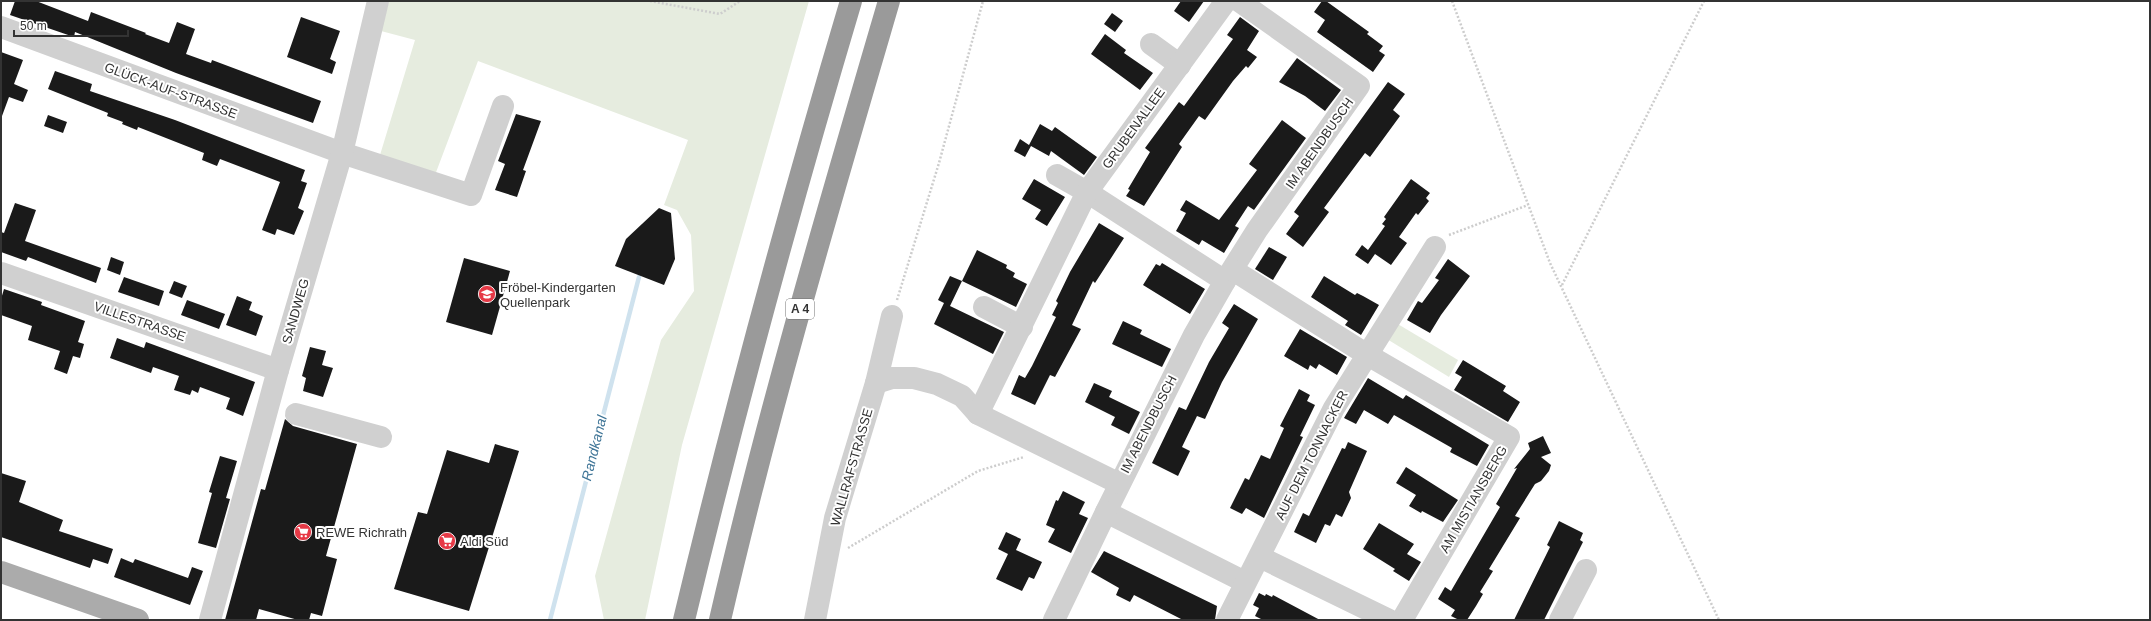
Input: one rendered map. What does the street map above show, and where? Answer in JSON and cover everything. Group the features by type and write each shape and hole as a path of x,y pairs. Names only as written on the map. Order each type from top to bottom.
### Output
{"highway":[{"path":"684,620 722,463 770,281 851,1"},
{"name":"A 4","path":"720,620 758,466 796,324 889,1"}],"main road":[{"path":"1,572 138,620"}],"street":[{"name":"SANDWEG","path":"210,620 278,370 342,153 378,1"},
{"name":"GRUBENALLEE","path":"978,414 1087,192 1226,1"},
{"name":"IM ABENDBUSCH","path":"1054,620 1106,512 1118,483 1194,335 1257,230 1359,86 1240,1"},
{"name":"GLÜCK-AUF-STRASSE","path":"1,26 342,153 471,195 502,106"},
{"path":"1151,44 1180,65"},
{"path":"1057,175 1366,354"},
{"name":"AUF DEM TONNACKER","path":"1227,620 1334,408 1366,354 1435,247"},
{"name":"VILLESTRASSE","path":"1,272 278,370"},
{"path":"984,307 1022,327"},
{"name":"WALLRAFSTRASSE","path":"815,620 835,518 876,383 892,316"},
{"name":"AM MISTIANSBERG","path":"1366,354 1509,437 1402,620"},
{"path":"876,383 892,378 914,378 937,384 962,396 978,414 1118,483"},
{"path":"296,414 381,437"},
{"path":"1106,512 1245,582"},
{"path":"1260,557 1389,620"},
{"path":"1560,620 1586,570"}],"path":[{"path":"650,1 720,14 740,1"},
{"path":"892,316 939,163 983,1"},
{"path":"1452,1 1550,263 1562,285 1719,620"},
{"path":"1562,285 1704,1"},
{"path":"1435,247 1443,238 1528,205"},
{"path":"844,552 865,537 978,471 1049,449"}],"shaded area":[{"path":"389,1 809,1 682,445 645,620 604,620 595,576 661,340 694,291 691,235 677,210 664,205 688,140 478,61 435,175 380,155 415,40 381,31"},
{"path":"1391,320 1458,360 1449,377 1382,336"}],"building":[{"path":"15,1 36,1 88,21 91,12 169,43 177,22 195,29 186,54 211,63 212,60 321,101 313,123 176,73 75,32 74,37 10,15"},
{"path":"1181,1 1204,1 1189,22 1174,11"},
{"path":"1322,1 1326,1 1369,32 1367,34 1383,46 1379,51 1385,55 1373,72 1317,32 1325,20 1314,12"},
{"path":"1112,13 1123,21 1115,32 1104,24"},
{"path":"301,17 340,31 330,59 336,62 332,74 287,57"},
{"path":"1240,17 1259,31 1247,50 1257,57 1248,68 1246,66 1233,81 1205,120 1199,116 1179,144 1182,147 1144,206 1126,196 1130,190 1128,189 1150,152 1145,148 1179,102 1184,106 1233,39 1227,35"},
{"path":"1105,34 1126,50 1124,53 1153,73 1140,90 1091,54"},
{"path":"1,52 23,60 14,84 28,90 23,102 9,97 2,116"},
{"path":"1297,58 1341,90 1325,111 1305,96 1279,82"},
{"path":"55,71 92,84 90,91 175,120 305,170 301,181 307,183 298,208 304,211 294,235 277,229 275,235 262,230 280,182 220,159 217,166 202,160 204,153 138,127 137,130 122,124 123,122 107,116 108,113 48,89"},
{"path":"1388,82 1405,94 1393,110 1400,116 1370,157 1365,153 1324,208 1329,212 1303,247 1286,234 1299,216 1294,212"},
{"path":"516,114 541,121 523,170 526,171 517,197 495,190 505,164 498,161"},
{"path":"48,115 67,122 63,133 44,126"},
{"path":"1282,120 1306,138 1254,210 1248,206 1235,226 1239,228 1224,253 1202,240 1199,245 1176,231 1186,213 1180,210 1186,200 1219,220 1257,170 1249,164"},
{"path":"1040,124 1052,131 1055,127 1097,157 1084,175 1051,151 1049,156 1031,146 1025,157 1014,151 1020,139 1029,145"},
{"path":"1034,179 1065,197 1047,226 1035,219 1041,210 1022,199"},
{"path":"1411,179 1430,193 1426,198 1429,201 1418,215 1416,213 1399,237 1407,243 1391,265 1375,254 1368,264 1355,255 1362,245 1368,250 1385,226 1382,224 1386,219 1384,217"},
{"path":"15,203 36,210 25,241 101,268 96,283 28,257 26,261 1,252 1,232 4,233"},
{"path":"659,208 671,213 675,259 664,285 615,266 626,239"},
{"path":"1099,223 1124,238 1095,283 1093,281 1072,325 1081,329 1055,377 1050,375 1035,405 1011,394 1019,375 1025,378 1032,366 1056,317 1052,315 1058,303 1056,301 1070,272"},
{"path":"1269,247 1287,257 1273,280 1255,269"},
{"path":"977,250 1007,265 1006,268 1015,273 1013,277 1027,284 1016,307 962,281"},
{"path":"111,257 124,262 120,275 107,270"},
{"path":"464,258 510,271 492,335 446,322"},
{"path":"1448,259 1470,276 1441,315 1430,333 1407,320 1418,301 1422,303 1439,280 1435,278"},
{"path":"1162,263 1205,289 1190,314 1143,285 1156,264 1160,266"},
{"path":"950,276 962,281 950,306 1004,332 993,354 934,324 944,303 938,300"},
{"path":"1324,276 1355,295 1357,293 1379,305 1361,335 1345,325 1348,321 1311,297"},
{"path":"124,277 164,291 159,306 118,292"},
{"path":"174,281 187,286 182,298 169,293"},
{"path":"4,289 42,302 41,305 85,321 78,342 84,344 80,358 73,356 67,374 54,369 60,351 28,340 32,326 1,315 1,299"},
{"path":"237,296 252,302 249,310 263,316 256,336 226,325"},
{"path":"187,300 225,314 219,329 181,315"},
{"path":"1234,304 1258,319 1222,382 1205,419 1197,416 1182,447 1190,451 1178,476 1152,463 1179,407 1186,410 1209,362 1229,328 1222,323"},
{"path":"1123,321 1142,330 1140,334 1171,349 1162,367 1112,344"},
{"path":"1300,329 1347,357 1337,375 1319,364 1316,369 1310,365 1308,370 1284,356"},
{"path":"117,338 144,348 146,342 255,382 243,416 226,409 230,398 200,387 198,393 192,390 190,395 174,390 179,376 153,367 151,373 110,358"},
{"path":"310,347 326,351 322,365 333,368 323,397 303,391 306,378 302,376"},
{"path":"1463,360 1506,386 1503,391 1520,402 1508,422 1454,390 1462,377 1455,373"},
{"path":"1368,378 1403,399 1406,395 1489,445 1477,466 1450,452 1452,448 1394,415 1388,424 1364,410 1356,424 1344,418"},
{"path":"1094,383 1112,391 1109,397 1140,412 1129,434 1111,425 1115,417 1085,402"},
{"path":"1299,389 1310,395 1307,401 1315,405 1300,436 1303,437 1264,518 1246,508 1242,514 1230,508 1245,478 1249,480 1261,455 1270,459 1284,428 1280,426"},
{"path":"285,419 293,426 357,444 326,556 337,559 322,616 311,613 309,620 298,620 259,609 256,620 225,620 261,489 265,490"},
{"path":"1543,436 1551,453 1541,457 1551,465 1549,471 1541,481 1535,484 1515,516 1520,518 1489,569 1493,571 1480,592 1483,594 1476,606 1467,620 1459,620 1451,616 1455,610 1438,599 1445,587 1451,591 1500,507 1496,504 1517,468 1514,469 1530,449 1528,443"},
{"path":"1348,442 1367,451 1349,492 1351,498 1342,517 1336,514 1330,526 1325,524 1316,543 1294,532 1303,513 1309,516 1342,448 1345,449"},
{"path":"495,444 519,451 469,611 394,589 418,512 427,514 447,450 489,463"},
{"path":"220,456 237,461 226,498 230,499 216,548 198,543 212,493 209,492"},
{"path":"1406,467 1458,500 1443,522 1422,511 1421,513 1409,506 1416,495 1396,483"},
{"path":"1,473 26,481 19,502 63,520 59,531 113,549 108,564 93,559 90,568 1,537"},
{"path":"1063,491 1085,502 1079,514 1088,518 1071,553 1048,542 1055,529 1046,525 1056,500 1058,501"},
{"path":"1559,521 1583,533 1580,540 1583,542 1544,620 1514,620 1550,547 1547,545"},
{"path":"1379,523 1414,544 1407,554 1421,562 1409,581 1393,571 1395,569 1363,549"},
{"path":"1006,532 1021,539 1016,550 1042,562 1034,579 1029,577 1022,591 996,579 1008,554 998,549"},
{"path":"1104,551 1217,606 1215,620 1183,620 1134,595 1130,602 1116,595 1119,588 1091,572"},
{"path":"121,558 133,563 135,559 188,578 192,567 203,571 190,605 114,577"},
{"path":"1259,593 1272,597 1273,595 1320,620 1263,620 1255,616 1259,608 1253,605"}],"waterway":[{"name":"Randkanal","path":"550,620 639,277"}],"place":[{"name":"Fröbel-Kindergarten Quellenpark","path":"487,294"},
{"name":"REWE Richrath","path":"303,532"},
{"name":"Aldi Süd","path":"447,541"}]}
